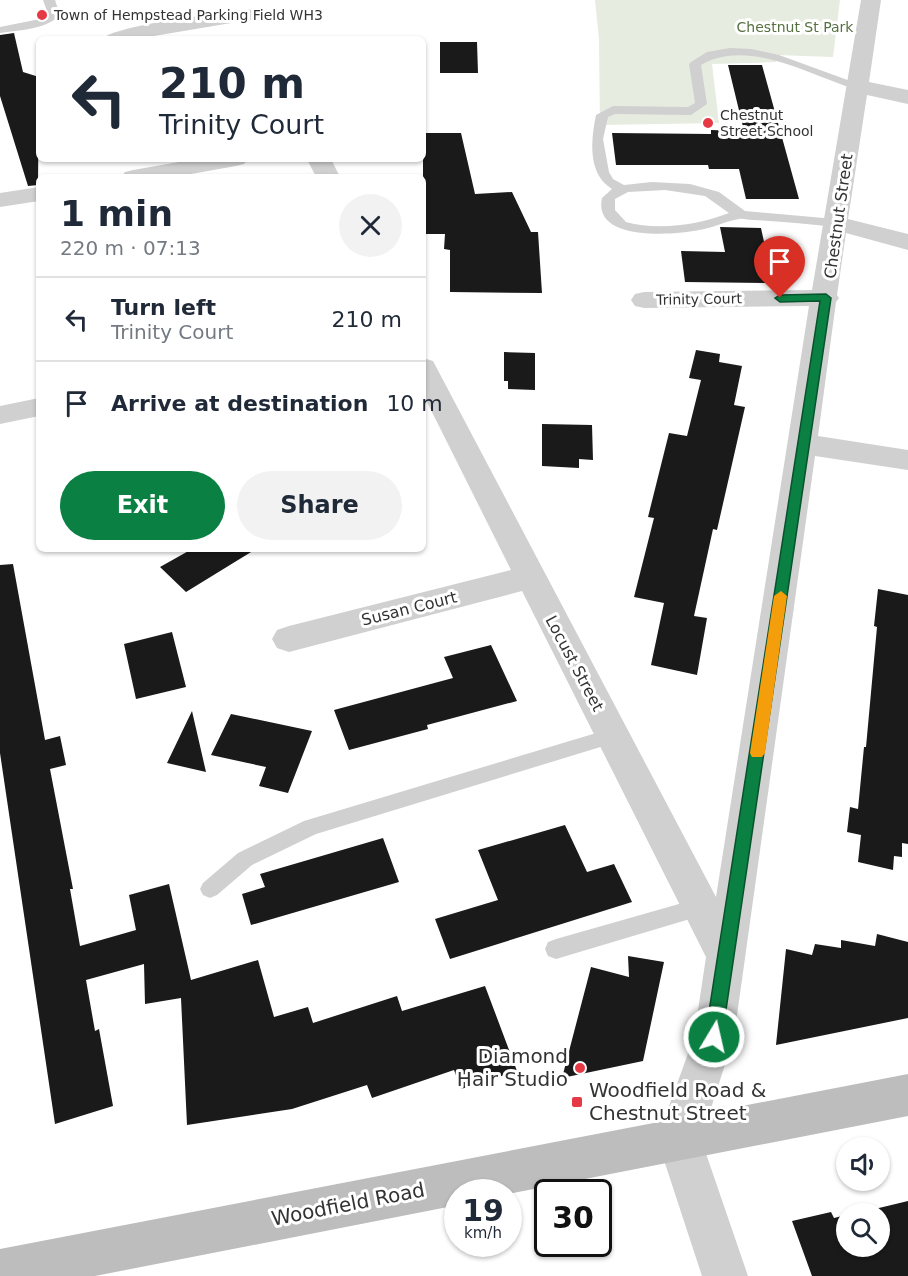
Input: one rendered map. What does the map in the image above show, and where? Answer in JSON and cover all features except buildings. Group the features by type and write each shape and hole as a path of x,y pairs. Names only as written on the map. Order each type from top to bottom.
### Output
{"main road":[{"name":"Woodfield Road","path":"0,1272 110,1264 679,1139 908,1095"}],"street":[{"name":"Chestnut Street","path":"679,1139 714,1037 826,298 835,223 871,0"},
{"path":"122,36 248,15"},
{"path":"858,86 908,97"},
{"path":"150,174 219,162"},
{"path":"0,200 36,194"},
{"path":"835,223 908,242"},
{"name":"Trinity Court","path":"644,300 826,298"},
{"name":"Locust Street","path":"426,373 727,958"},
{"path":"0,416 36,408"},
{"path":"804,444 908,460"},
{"name":"Susan Court","path":"290,639 530,577"},
{"path":"679,1139 724,1276"}],"lane":[{"path":"0,30 43,22 54,15 49,0"},
{"path":"621,189 608,182 603,172 597,139 602,115 613,110 691,111 701,104 695,64 702,57 717,52 734,51 771,58 858,86"},
{"path":"740,214 711,193 692,189 646,187 621,189 612,193 608,199 608,211 613,221 625,227 682,229 721,222 740,214 835,223"},
{"path":"210,889 245,859 311,827 613,736"},
{"path":"556,949 700,907"}],"green space":[{"name":"Chestnut St Park","path":"595,0 840,0 833,57 777,55 776,62 712,64 719,123 600,125 599,39"}],"slow traffic":[{"path":"757,753 781,596"}],"place":[{"name":"Town of Hempstead Parking Field WH3","path":"42,15"},
{"name":"Chestnut Street School","path":"708,123"},
{"name":"Diamond Hair Studio","path":"580,1068"},
{"name":"Woodfield Road & Chestnut Street","path":"577,1102"}],"route":[{"path":"714,1037 826,298 780,298"}]}
